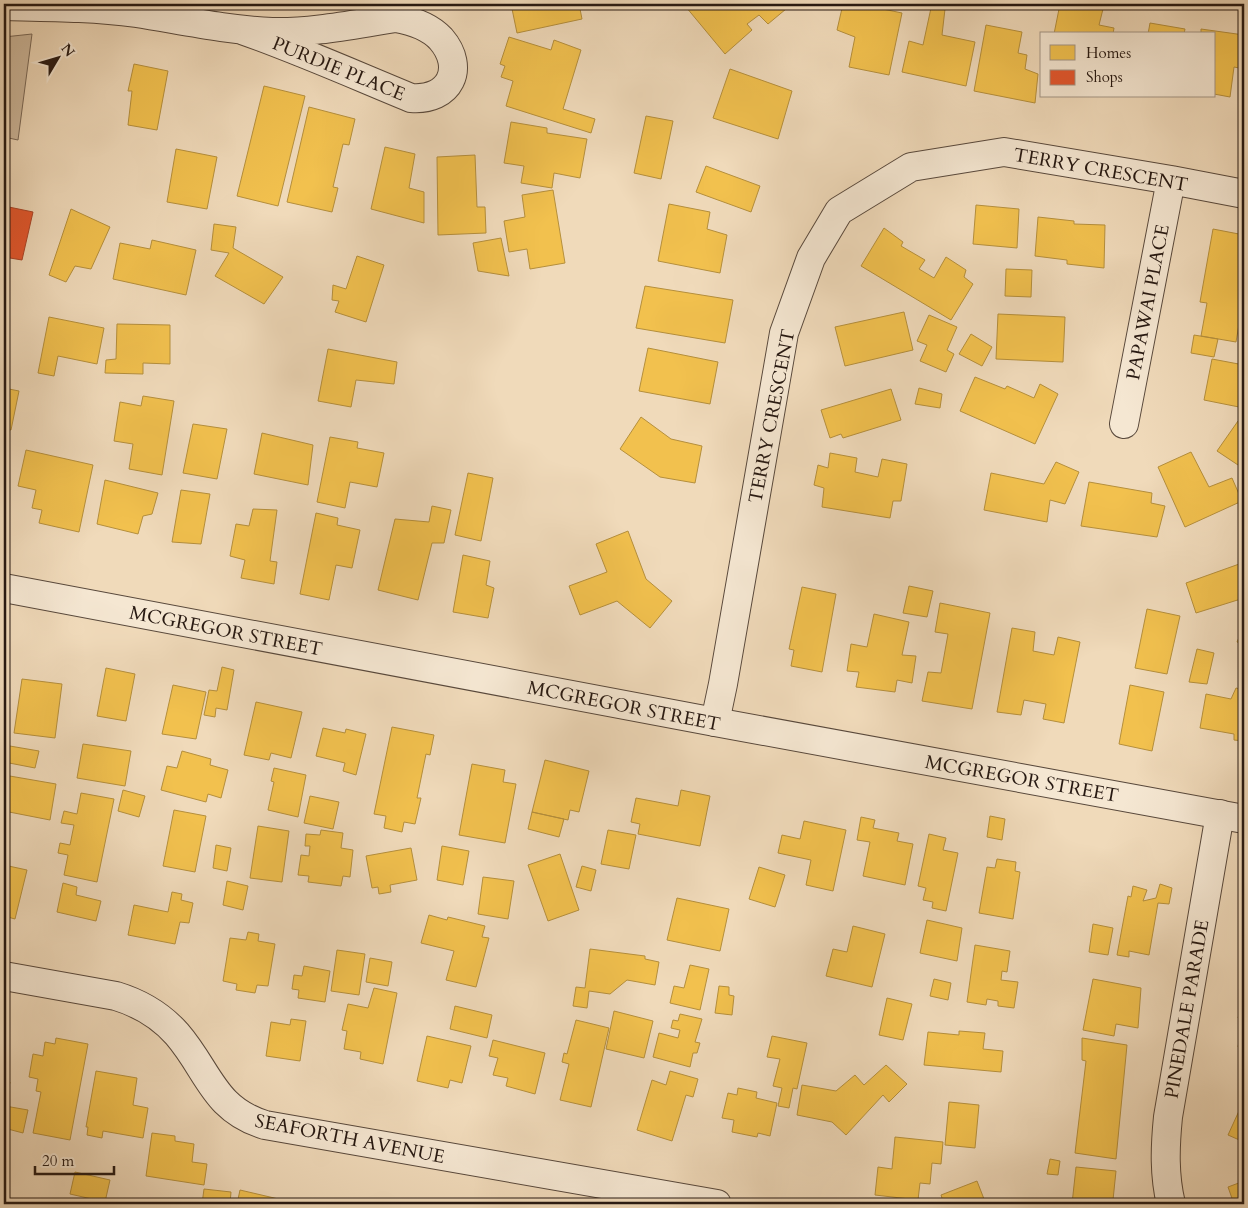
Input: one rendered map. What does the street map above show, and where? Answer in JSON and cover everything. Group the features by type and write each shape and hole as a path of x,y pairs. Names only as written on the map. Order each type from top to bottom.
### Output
{"street":[{"name":"PURDIE PLACE","path":"4,6 108,10 242,30 274,32 308,30 396,18 421,24 442,40 450,53 453,67 450,79 444,90 434,96 423,99 412,98 242,30"},
{"name":"TERRY CRESCENT","path":"714,722 726,664 784,332 811,258 839,211 910,167 1004,152 1244,194"},
{"name":"PAPAWAI PLACE","path":"1124,424 1171,180"},
{"name":"MCGREGOR STREET","path":"4,588 714,722 1232,817"},
{"name":"PINEDALE PARADE","path":"1171,1204 1165,1149 1168,1117 1232,817"},
{"name":"SEAFORTH AVENUE","path":"4,976 116,996 132,1001 148,1010 177,1034 216,1092 239,1114 251,1121 275,1127 717,1204"}],"shaded area":[{"path":"32,34 18,140 4,137 4,37"}],"building: Homes":[{"path":"511,4 579,4 582,19 517,33"},
{"path":"689,4 792,4 768,24 759,15 747,24 752,30 725,54 686,7"},
{"path":"843,4 859,4 902,13 889,75 849,67 855,37 837,30"},
{"path":"1060,4 1075,4 1103,9 1099,25 1114,28 1113,32 1054,32"},
{"path":"931,8 945,9 942,35 975,42 966,86 902,72 909,41 923,45"},
{"path":"1150,23 1185,29 1184,32 1148,32"},
{"path":"986,25 1022,32 1018,53 1027,55 1025,69 1038,74 1035,103 974,91"},
{"path":"1201,29 1244,35 1244,69 1234,67 1230,97 1216,94 1216,32 1201,32"},
{"path":"509,37 551,50 554,40 581,50 563,109 595,119 591,133 506,106 513,81 501,77 505,66 500,64"},
{"path":"134,64 168,71 157,130 128,125 132,91 128,91"},
{"path":"730,69 792,91 778,139 713,118"},
{"path":"264,86 305,96 278,206 237,196"},
{"path":"309,107 355,119 349,145 343,144 333,187 338,188 332,212 287,202"},
{"path":"646,116 673,121 661,179 634,173"},
{"path":"511,122 547,128 547,133 587,139 580,178 554,173 552,188 521,183 524,166 504,163"},
{"path":"385,147 415,154 409,188 424,192 424,223 371,209"},
{"path":"176,149 217,157 207,209 167,202"},
{"path":"475,155 477,207 485,207 486,233 438,235 437,157"},
{"path":"706,166 760,186 751,212 696,192"},
{"path":"553,190 565,263 530,269 527,249 509,252 504,221 525,217 522,195"},
{"path":"669,204 710,212 707,229 727,235 720,273 658,261"},
{"path":"976,205 1019,209 1017,248 973,244"},
{"path":"71,209 110,227 91,269 75,266 66,282 49,275"},
{"path":"1038,217 1074,221 1074,224 1105,225 1104,268 1067,264 1067,260 1035,256"},
{"path":"214,224 236,227 233,248 283,277 264,304 215,276 229,253 211,250"},
{"path":"884,228 903,242 901,246 925,260 919,269 934,278 946,257 966,270 964,277 973,284 951,320 861,266"},
{"path":"1213,229 1244,235 1244,295 1236,342 1201,336 1207,303 1200,302"},
{"path":"501,238 509,276 478,271 473,243"},
{"path":"152,240 196,250 186,295 113,279 120,243 150,249"},
{"path":"357,256 384,265 366,322 335,312 339,301 332,300 333,285 346,289"},
{"path":"1006,269 1032,270 1031,297 1005,296"},
{"path":"645,286 733,300 725,343 636,328"},
{"path":"904,312 913,350 845,366 835,327"},
{"path":"998,314 1065,317 1063,362 996,359"},
{"path":"929,315 957,327 947,350 954,354 946,372 920,361 927,345 917,341"},
{"path":"49,317 104,328 97,364 58,356 54,376 38,373"},
{"path":"117,324 170,325 170,364 143,363 143,374 105,373 106,360 116,359"},
{"path":"971,334 992,347 982,366 959,354"},
{"path":"1194,335 1218,339 1214,357 1191,353"},
{"path":"648,348 718,362 710,404 639,391"},
{"path":"328,349 397,362 394,384 356,380 351,407 318,401"},
{"path":"1212,359 1244,365 1244,408 1204,400"},
{"path":"975,377 1005,389 1007,386 1034,398 1040,384 1058,394 1035,444 960,411"},
{"path":"4,388 19,391 11,430 4,429"},
{"path":"919,388 942,394 940,408 915,404"},
{"path":"891,389 901,420 843,438 841,434 830,438 821,410"},
{"path":"143,396 174,401 162,475 129,469 133,444 114,441 120,402 141,406"},
{"path":"641,417 671,439 702,446 695,483 660,477 620,449"},
{"path":"1238,421 1244,425 1244,469 1217,451"},
{"path":"193,424 227,429 217,479 183,473"},
{"path":"262,433 313,445 308,485 254,474"},
{"path":"330,437 358,442 357,448 384,453 377,487 350,482 345,508 317,502"},
{"path":"26,450 93,465 79,532 39,523 42,510 32,508 36,490 18,486"},
{"path":"1191,452 1209,487 1232,478 1242,501 1185,527 1158,467"},
{"path":"830,453 857,458 855,472 878,477 882,459 907,464 901,501 893,501 890,518 822,507 824,488 814,485 818,465 828,468"},
{"path":"1056,462 1079,472 1065,504 1050,500 1047,522 984,510 991,473 1044,484"},
{"path":"468,473 493,478 481,541 455,535"},
{"path":"105,480 158,493 152,514 143,516 138,534 97,524"},
{"path":"1089,482 1152,493 1151,503 1165,506 1157,537 1081,526"},
{"path":"181,490 210,494 201,544 172,542"},
{"path":"432,506 451,510 444,543 432,543 418,600 378,590 395,519 429,522"},
{"path":"253,509 277,510 270,561 277,562 274,584 241,578 245,560 230,556 236,524 249,526"},
{"path":"316,513 338,518 337,525 360,530 352,568 336,565 329,600 300,594"},
{"path":"628,531 646,579 672,601 650,628 617,601 580,615 569,586 607,572 596,544"},
{"path":"463,555 490,561 486,585 494,588 488,618 453,612"},
{"path":"1242,563 1244,569 1244,598 1196,613 1186,583"},
{"path":"909,586 933,591 927,617 903,613"},
{"path":"802,587 836,594 822,672 791,666 794,650 789,649"},
{"path":"940,603 990,613 972,709 922,701 928,672 941,673 948,634 935,632"},
{"path":"1147,609 1180,616 1167,674 1135,668"},
{"path":"874,614 909,622 902,655 916,656 912,683 897,680 895,692 856,687 859,672 847,671 851,644 867,647"},
{"path":"1244,626 1244,645 1237,642"},
{"path":"1012,628 1035,632 1033,651 1054,655 1058,637 1080,642 1064,723 1043,719 1046,704 1024,700 1021,715 997,712"},
{"path":"1197,649 1214,653 1207,684 1189,682"},
{"path":"222,667 234,670 227,710 216,708 215,717 204,715 209,690 217,691"},
{"path":"106,668 135,674 126,721 97,716"},
{"path":"22,679 62,684 55,738 14,733"},
{"path":"173,685 206,692 196,739 162,734"},
{"path":"1130,685 1164,692 1152,751 1119,744"},
{"path":"1236,688 1244,690 1244,741 1234,740 1234,734 1200,728 1206,694 1231,699"},
{"path":"256,702 302,712 291,758 271,753 269,760 244,755"},
{"path":"392,727 434,735 430,755 426,754 417,798 421,798 415,824 404,822 402,832 384,828 386,816 374,814"},
{"path":"323,728 345,733 346,729 366,734 356,775 343,771 345,763 316,756"},
{"path":"83,744 131,751 125,786 77,778"},
{"path":"4,745 39,751 35,768 4,762"},
{"path":"182,751 211,759 210,765 228,770 221,798 208,794 206,802 161,790 167,766 177,768"},
{"path":"545,760 589,771 579,812 570,810 568,820 532,812"},
{"path":"472,764 505,770 503,782 516,784 505,843 459,835"},
{"path":"274,768 306,775 298,817 268,810 274,782 271,781"},
{"path":"4,775 56,784 50,820 4,811"},
{"path":"123,790 145,796 139,817 118,811"},
{"path":"681,790 710,796 700,846 638,834 640,824 631,822 636,798 678,806"},
{"path":"81,793 114,799 97,882 64,875 68,855 58,853 60,843 70,845 74,825 61,823 64,811 77,814"},
{"path":"310,796 339,802 333,829 304,823"},
{"path":"174,810 206,816 195,872 163,866"},
{"path":"532,812 564,819 559,837 528,829"},
{"path":"990,816 1005,819 1002,840 987,837"},
{"path":"861,817 875,820 873,828 899,833 897,841 913,844 905,885 863,876 870,842 857,840"},
{"path":"804,821 846,830 833,891 806,885 811,860 778,853 782,835 800,839"},
{"path":"258,826 289,831 282,882 250,878"},
{"path":"321,830 343,833 341,848 353,850 350,877 343,876 341,886 308,882 309,876 298,875 301,855 309,856 310,846 305,846 306,834 320,835"},
{"path":"608,830 636,835 629,869 601,864"},
{"path":"929,834 946,838 943,850 958,853 946,911 932,908 933,902 923,900 926,888 918,886"},
{"path":"216,845 231,848 227,871 213,868"},
{"path":"442,846 469,851 463,885 437,880"},
{"path":"411,848 417,880 390,885 391,892 379,894 378,887 372,888 366,856"},
{"path":"560,854 579,910 548,921 528,865"},
{"path":"997,859 1016,862 1015,871 1020,872 1013,919 979,913 987,867 995,868"},
{"path":"4,865 27,870 15,919 4,916"},
{"path":"582,866 596,870 591,891 576,887"},
{"path":"759,867 785,875 775,907 749,899"},
{"path":"483,877 514,881 508,919 478,914"},
{"path":"227,881 248,886 243,910 223,905"},
{"path":"63,883 77,887 76,895 101,901 96,921 57,912"},
{"path":"1160,884 1172,888 1169,904 1158,903 1149,955 1129,951 1129,957 1117,955 1128,896 1131,897 1133,886 1147,890 1143,901 1156,898"},
{"path":"172,892 182,894 181,900 193,903 189,923 180,922 175,944 128,935 134,905 168,912"},
{"path":"677,898 729,909 720,951 667,940"},
{"path":"429,915 447,920 448,917 485,926 482,937 489,938 476,987 446,980 454,951 421,943"},
{"path":"927,920 962,928 957,961 920,953"},
{"path":"1093,924 1113,928 1108,955 1089,952"},
{"path":"853,926 885,934 872,987 826,976 833,949 847,952"},
{"path":"248,932 259,934 258,941 275,944 268,986 257,985 255,993 236,990 237,984 223,981 230,938 246,940"},
{"path":"975,945 1010,951 1007,972 1002,971 1001,980 1018,982 1014,1008 998,1006 998,1001 987,999 986,1005 967,1002"},
{"path":"590,949 645,956 645,959 659,962 655,985 627,980 610,994 589,991 587,1008 573,1006 576,987 585,988"},
{"path":"337,950 365,954 359,995 331,991"},
{"path":"370,958 392,962 388,986 366,982"},
{"path":"690,965 709,969 700,1010 670,1003 674,986 684,988"},
{"path":"304,966 330,971 325,1002 298,998 299,990 292,989 294,975 302,976"},
{"path":"934,979 951,983 948,1000 930,996"},
{"path":"1093,979 1141,988 1138,1028 1116,1024 1114,1036 1083,1030"},
{"path":"719,986 729,987 729,995 734,996 732,1015 715,1013"},
{"path":"374,988 397,993 383,1064 360,1059 361,1052 344,1049 347,1031 342,1030 348,1004 368,1008"},
{"path":"1244,996 1244,1048 1238,1047 1243,1018 1238,1018"},
{"path":"887,998 912,1004 903,1040 879,1035"},
{"path":"455,1006 492,1015 487,1038 450,1029"},
{"path":"614,1011 653,1021 644,1058 606,1049"},
{"path":"680,1014 702,1019 695,1042 700,1043 697,1053 693,1053 690,1067 653,1057 659,1033 678,1038 680,1030 671,1028 673,1020 678,1021"},
{"path":"291,1019 306,1021 300,1061 266,1056 271,1022 290,1025"},
{"path":"576,1020 609,1028 591,1107 560,1100 569,1064 562,1062 564,1053 567,1054"},
{"path":"959,1031 985,1033 983,1049 1003,1051 1001,1072 924,1065 928,1032 959,1035"},
{"path":"427,1036 471,1046 462,1083 450,1080 448,1088 417,1081"},
{"path":"772,1036 807,1043 797,1089 793,1088 789,1108 778,1106 782,1088 773,1086 780,1059 767,1057"},
{"path":"56,1038 88,1044 70,1140 33,1133 41,1092 36,1091 38,1079 29,1077 33,1054 43,1056 45,1042 55,1044"},
{"path":"1082,1038 1127,1045 1116,1159 1075,1153 1086,1061 1082,1060"},
{"path":"493,1040 545,1053 535,1094 506,1086 508,1078 493,1075 498,1058 489,1056"},
{"path":"4,1050 9,1051 5,1075 4,1075"},
{"path":"886,1065 907,1084 889,1102 883,1095 846,1135 832,1122 797,1115 802,1085 836,1091 855,1075 864,1085"},
{"path":"96,1071 137,1078 133,1105 148,1108 143,1138 103,1131 102,1138 87,1135 88,1127 86,1127"},
{"path":"670,1071 698,1079 693,1097 686,1095 672,1141 637,1130 652,1080 666,1085"},
{"path":"4,1080 10,1082 5,1106 28,1110 23,1133 4,1128"},
{"path":"738,1088 757,1092 756,1098 777,1103 770,1136 758,1133 757,1137 732,1132 734,1120 722,1118 728,1093 737,1095"},
{"path":"1244,1100 1244,1142 1228,1135"},
{"path":"949,1102 979,1105 975,1148 945,1145"},
{"path":"152,1133 175,1136 175,1141 194,1144 192,1162 207,1164 204,1185 146,1176"},
{"path":"895,1137 943,1142 941,1164 932,1163 930,1184 920,1183 918,1200 875,1195 878,1167 892,1169"},
{"path":"1050,1159 1060,1161 1058,1175 1047,1174"},
{"path":"1076,1167 1116,1171 1113,1200 1116,1200 1116,1204 1072,1204"},
{"path":"75,1172 110,1180 105,1202 70,1194"},
{"path":"977,1181 984,1199 971,1204 944,1204 941,1195"},
{"path":"1244,1181 1244,1204 1234,1204 1228,1187"},
{"path":"204,1189 231,1192 230,1204 202,1204"},
{"path":"240,1190 287,1201 286,1204 237,1204"}],"building: Shops":[{"path":"4,154 9,155 4,187"},
{"path":"4,206 33,212 22,260 4,257"}]}
